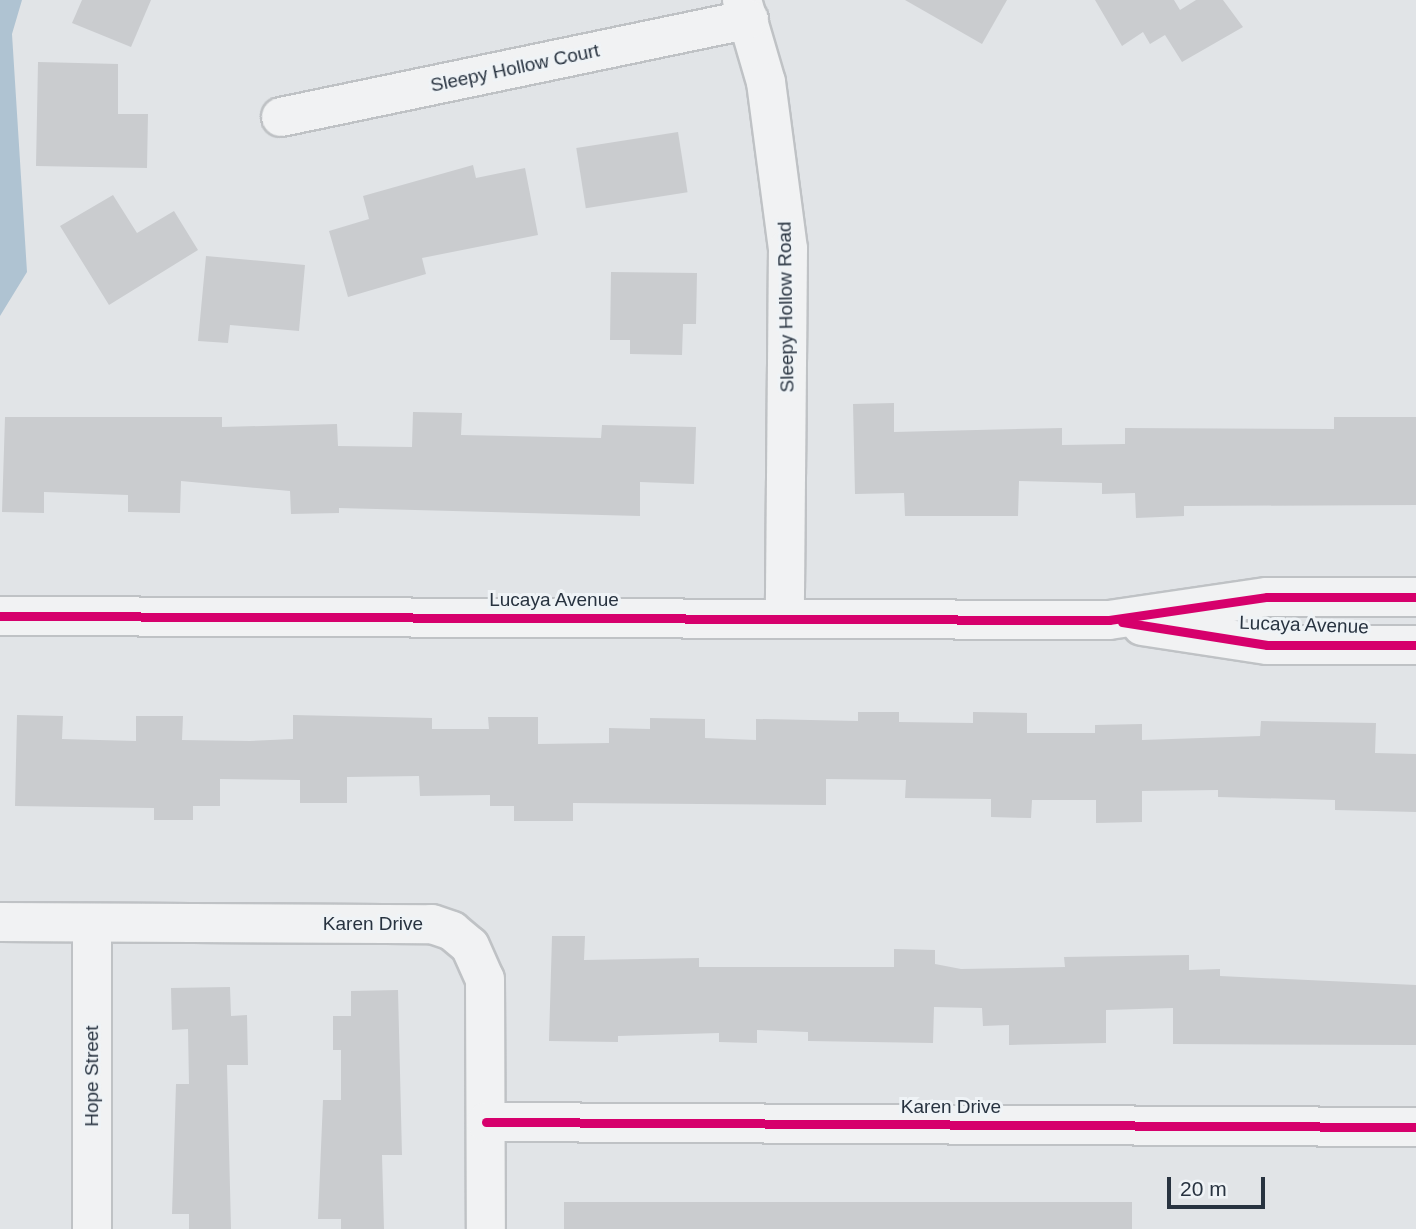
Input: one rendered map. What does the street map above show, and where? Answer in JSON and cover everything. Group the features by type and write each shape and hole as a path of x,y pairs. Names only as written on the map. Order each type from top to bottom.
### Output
{"street":[{"name":"Sleepy Hollow Court","path":"281,117 746,10"},
{"name":"Sleepy Hollow Road","path":"746,10 768,94 788,249 785,618"},
{"name":"Lucaya Avenue","path":"1108,620 1267,597 1416,597"},
{"name":"Lucaya Avenue","path":"0,616 1108,620 1267,645 1416,645"},
{"name":"Karen Drive","path":"0,922 432,924 452,931 470,946 485,979 485,1122 1416,1127"},
{"name":"Hope Street","path":"92,923 92,1229"},
{"path":"485,1122 486,1229"}],"water":[{"path":"0,0 22,0 12,34 27,272 0,316"}],"building":[{"path":"82,0 151,0 131,47 72,23"},
{"path":"905,0 1007,0 982,44"},
{"path":"1095,0 1174,0 1180,10 1196,0 1223,0 1243,27 1182,62 1165,35 1150,44 1143,32 1122,46"},
{"path":"38,62 118,64 118,114 148,114 147,168 36,166"},
{"path":"678,132 688,192 586,208 576,148"},
{"path":"473,165 476,178 525,168 538,235 422,258 426,274 348,297 329,231 369,219 363,196"},
{"path":"113,195 137,233 174,211 198,250 109,305 60,226"},
{"path":"206,256 305,265 299,331 230,325 228,343 198,341"},
{"path":"611,272 697,273 696,324 683,324 682,355 630,354 630,340 610,340"},
{"path":"894,403 894,432 1062,428 1062,445 1125,444 1125,428 1334,429 1334,417 1416,417 1416,505 1184,506 1184,516 1136,518 1135,493 1102,494 1102,483 1019,481 1018,516 905,516 904,493 855,494 853,404"},
{"path":"413,412 462,413 461,435 601,438 602,425 696,427 694,484 640,482 640,516 339,508 339,513 291,514 290,491 181,481 180,513 128,512 128,495 44,492 44,513 2,512 5,417 222,417 222,427 337,424 338,446 412,447"},
{"path":"858,712 899,712 899,722 973,723 973,712 1027,713 1027,733 1095,733 1095,725 1142,724 1142,740 1260,736 1261,721 1376,723 1375,753 1416,754 1416,812 1335,810 1335,800 1218,797 1218,790 1142,791 1142,822 1096,823 1096,800 1032,800 1031,818 991,817 991,799 905,798 906,780 826,779 826,805 573,803 573,821 514,821 514,806 490,806 490,795 420,796 419,776 347,777 347,803 300,803 300,780 220,779 220,806 193,806 193,820 154,820 154,808 15,806 17,715 63,716 62,739 136,741 136,716 183,716 182,740 250,741 293,739 293,715 432,718 432,729 489,729 488,717 538,717 538,744 609,743 609,728 650,729 650,718 705,719 705,738 756,740 756,719 858,721"},
{"path":"552,936 585,936 584,960 699,958 699,967 894,967 894,949 935,950 935,964 961,969 1065,967 1064,957 1189,955 1189,970 1220,969 1220,976 1416,985 1416,1045 1173,1044 1173,1008 1106,1010 1106,1043 1009,1045 1009,1025 983,1026 982,1008 934,1007 933,1043 808,1041 808,1032 757,1030 757,1043 719,1042 719,1033 618,1036 618,1042 549,1041"},
{"path":"230,987 231,1016 247,1015 248,1065 227,1065 231,1229 189,1229 189,1214 172,1214 176,1084 189,1084 188,1029 172,1030 171,988"},
{"path":"398,990 402,1155 382,1155 384,1229 341,1229 341,1219 318,1219 323,1100 341,1100 341,1050 333,1050 333,1016 351,1016 351,991"},
{"path":"564,1202 1132,1202 1132,1229 564,1229"}],"cycle path":[{"path":"0,616 1109,620 1267,597 1416,597"},
{"path":"1122,622 1267,645 1416,645"},
{"path":"486,1122 1416,1127"}]}
